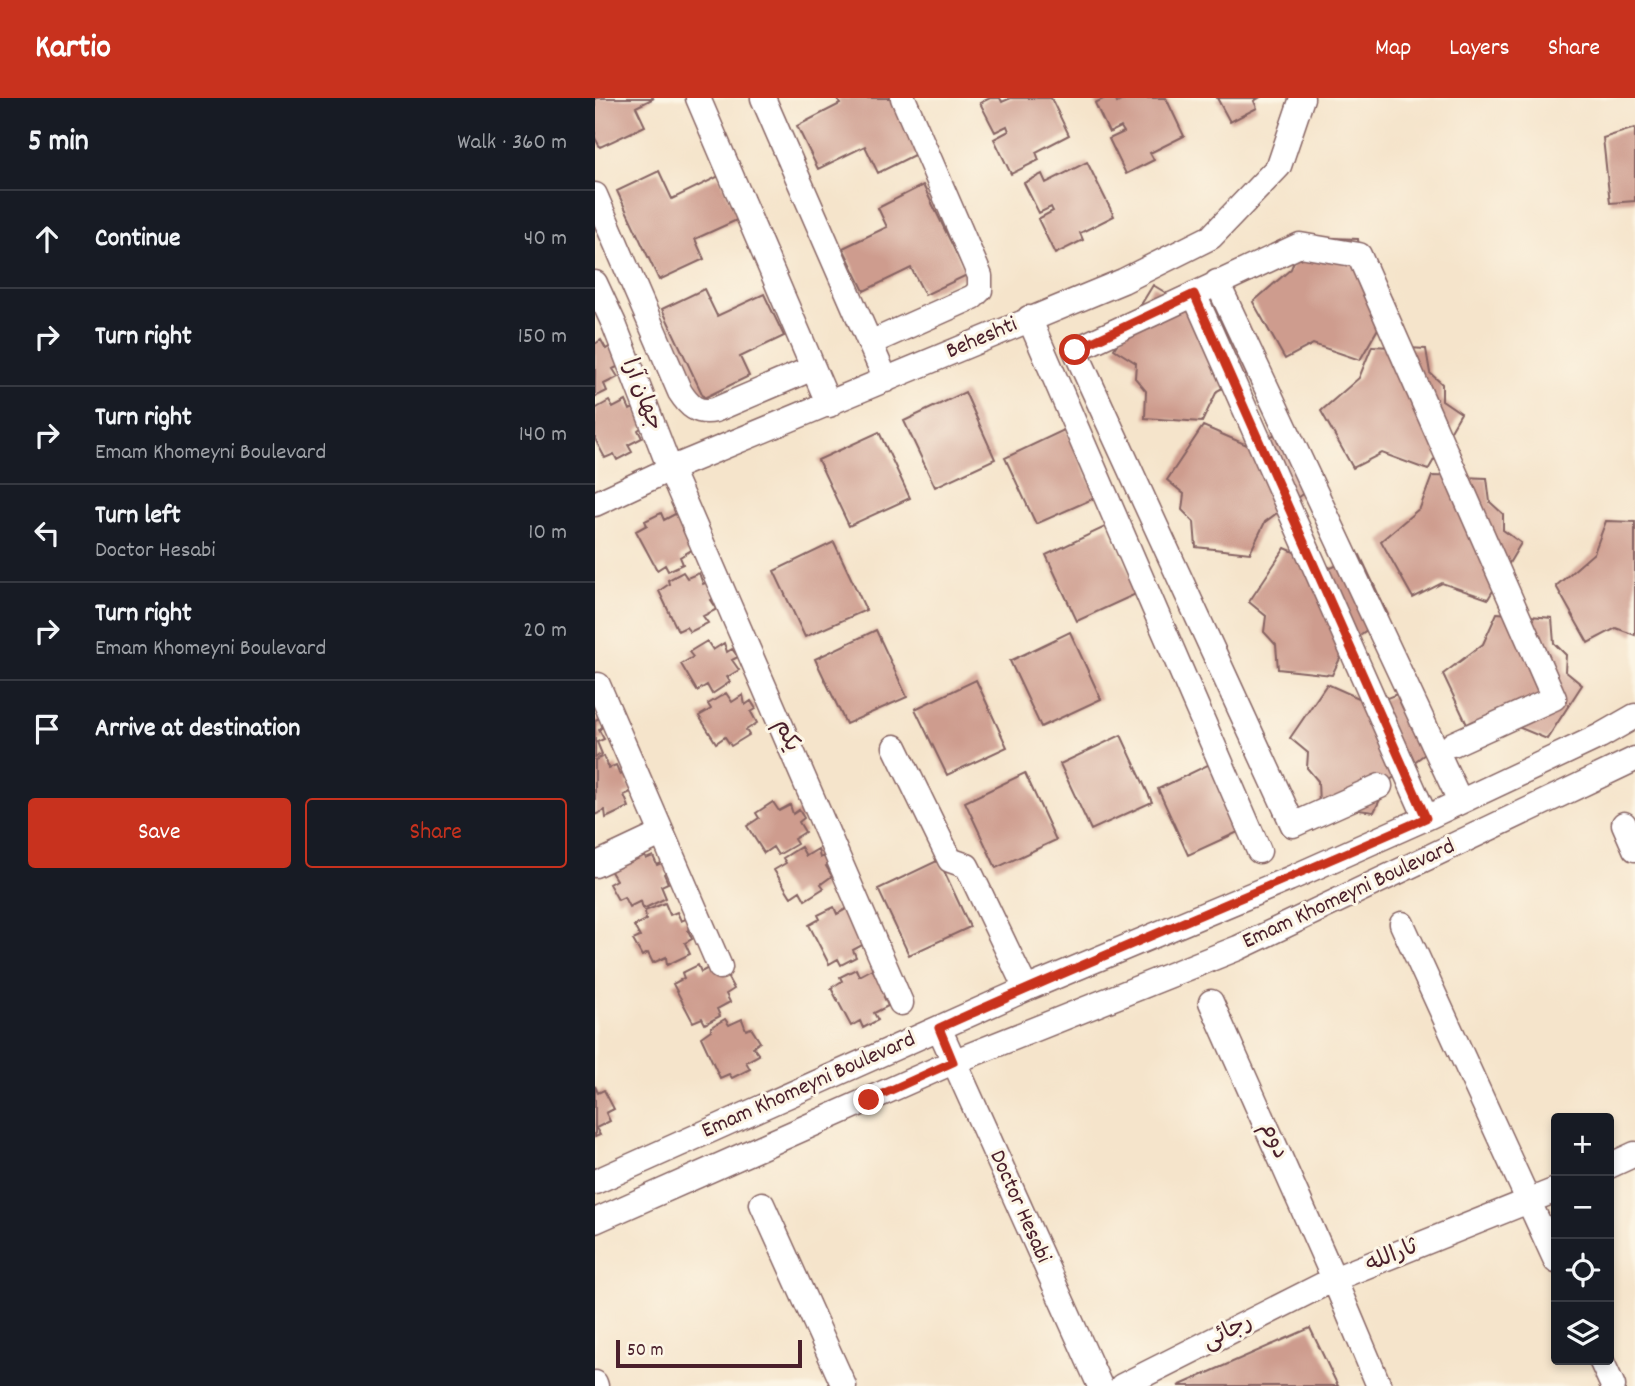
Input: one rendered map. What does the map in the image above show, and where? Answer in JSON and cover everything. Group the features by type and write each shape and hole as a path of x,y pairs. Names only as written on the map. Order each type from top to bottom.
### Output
{"street":[{"path":"698,98 829,405"},
{"path":"763,98 886,380"},
{"path":"870,343 973,297 980,290 980,276 903,98"},
{"name":"Beheshti","path":"595,504 670,469 1123,281 1211,237 1279,166 1302,98"},
{"path":"595,195 680,392 689,406 703,412 715,410 813,368"},
{"path":"1380,786 1293,825 1075,350 1300,245 1359,255 1554,698 1453,744"},
{"path":"1217,282 1460,801"},
{"name":"جهان آرا","path":"595,283 614,324 670,469"},
{"path":"1194,294 1426,818"},
{"path":"1029,318 1259,851"},
{"name":"یکم","path":"670,469 901,1003"},
{"path":"598,685 720,967"},
{"name":"Emam Khomeyni Boulevard","path":"595,1182 1026,989 1289,879 1426,818 1599,736 1635,716"},
{"path":"895,747 950,860 967,866 1026,989"},
{"name":"Emam Khomeyni Boulevard","path":"595,1222 953,1062 1238,948 1635,759"},
{"path":"1623,824 1635,849"},
{"path":"595,864 661,834"},
{"path":"1402,924 1551,1250"},
{"name":"دوم","path":"1211,1002 1335,1279"},
{"name":"Doctor Hesabi","path":"939,1028 1100,1386"},
{"path":"1614,1164 1635,1154"},
{"name":"ثارالله","path":"1335,1279 1551,1192"},
{"path":"762,1204 844,1386"},
{"path":"1335,1279 1379,1386"},
{"name":"رجائی","path":"1122,1386 1335,1279"},
{"path":"1603,1365 1613,1386"}],"building":[{"path":"595,98 654,98 636,107 645,126 600,147 595,138"},
{"path":"837,98 894,98 920,152 878,173 865,146 818,169 797,126 840,104"},
{"path":"990,98 1000,98 1002,102 1011,98 1051,98 1069,135 1036,152 1039,160 1011,174 994,139 1009,131 1007,126 995,132 980,103"},
{"path":"1105,98 1115,98 1117,103 1126,98 1166,98 1184,136 1150,153 1154,160 1126,174 1109,139 1124,132 1121,127 1109,133 1095,103"},
{"path":"1217,98 1259,98 1254,101 1257,108 1230,122"},
{"path":"1635,128 1635,201 1610,203 1603,138"},
{"path":"1087,162 1114,216 1080,233 1083,240 1055,254 1038,219 1053,211 1051,207 1039,213 1024,183 1042,174 1046,183"},
{"path":"659,171 672,199 719,176 739,219 695,239 704,259 659,280 617,191"},
{"path":"923,185 967,275 925,295 911,268 864,291 843,248 887,227 878,208"},
{"path":"1303,237 1358,239 1361,263 1392,304 1360,360 1313,344 1285,359 1253,302 1291,269"},
{"path":"1153,285 1201,314 1232,297 1268,363 1217,391 1202,422 1145,418 1146,391 1135,378 1136,363 1114,349"},
{"path":"704,289 717,316 764,294 784,336 740,357 749,376 704,398 662,309"},
{"path":"601,340 606,349 611,346 621,365 613,369 618,377 604,384 607,391 595,397 595,344"},
{"path":"1372,346 1426,349 1430,373 1442,384 1442,400 1461,413 1428,470 1382,453 1353,468 1321,411 1359,378"},
{"path":"965,392 995,459 935,487 904,421"},
{"path":"609,401 613,408 626,401 630,410 636,407 645,425 638,430 642,438 628,445 632,452 617,460 614,454 605,458 595,439 595,409"},
{"path":"1203,426 1249,446 1278,433 1305,492 1265,522 1250,553 1196,547 1194,522 1182,510 1184,494 1167,480"},
{"path":"1066,429 1097,497 1036,524 1005,458"},
{"path":"879,432 910,498 849,526 818,460"},
{"path":"1432,476 1487,478 1490,502 1503,514 1503,530 1521,543 1488,599 1442,583 1413,598 1381,541 1420,508"},
{"path":"661,513 664,520 677,513 693,549 680,557 683,564 668,571 665,565 657,570 636,531 647,525 645,521"},
{"path":"1606,521 1635,522 1635,635 1616,628 1588,643 1556,586 1594,553"},
{"path":"1107,526 1138,593 1077,621 1046,555"},
{"path":"834,542 866,610 805,637 774,571"},
{"path":"1285,548 1331,568 1360,555 1388,615 1347,644 1332,675 1278,669 1276,645 1264,632 1266,616 1249,602"},
{"path":"683,572 687,578 699,573 703,584 708,582 717,596 711,600 717,609 703,616 708,623 690,632 686,627 678,631 659,591 669,584 668,580"},
{"path":"1497,613 1552,618 1554,643 1566,655 1565,671 1582,685 1547,739 1501,720 1471,733 1443,674 1483,644"},
{"path":"876,630 907,697 846,724 815,659"},
{"path":"1070,632 1101,699 1041,727 1010,661"},
{"path":"707,641 713,650 724,643 727,652 732,649 738,657 732,660 739,670 727,677 730,682 712,694 707,685 697,691 681,664 693,657 689,652"},
{"path":"976,680 1007,747 947,775 915,709"},
{"path":"1327,684 1372,704 1402,692 1429,751 1389,781 1374,812 1319,805 1318,781 1307,768 1308,753 1290,738"},
{"path":"726,693 732,702 743,695 745,705 751,701 756,709 751,712 757,723 746,730 749,735 731,746 725,737 716,743 699,716 711,709 708,704"},
{"path":"600,718 603,726 599,730 604,739 597,742 602,754 595,757 595,720"},
{"path":"1121,735 1152,802 1091,830 1060,764"},
{"path":"604,756 609,768 616,765 620,774 627,771 631,779 627,783 631,792 624,795 629,807 606,818 605,810 595,815 595,760"},
{"path":"1218,760 1249,827 1188,855 1158,789"},
{"path":"1025,773 1056,840 996,868 965,802"},
{"path":"773,802 779,811 790,805 793,814 799,810 804,818 799,822 805,832 794,839 797,844 778,855 773,847 764,853 747,826 759,818 756,813"},
{"path":"641,847 646,859 653,856 657,865 664,862 667,870 664,874 668,883 661,886 666,898 643,909 641,901 629,907 624,897 618,900 609,884 616,880 610,870"},
{"path":"801,847 806,856 818,849 820,858 826,855 831,863 826,866 832,876 821,884 824,888 805,900 800,891 791,897 774,870 786,863 783,858"},
{"path":"939,860 970,927 909,955 878,889"},
{"path":"665,903 670,915 677,912 681,921 688,918 692,927 688,930 692,939 685,943 690,954 667,965 666,957 653,963 648,953 642,956 633,940 640,937 634,926 646,920 645,911"},
{"path":"834,907 837,914 850,907 866,943 853,950 856,957 841,965 838,959 829,964 809,925 820,919 818,915"},
{"path":"698,965 701,972 714,965 724,971 734,989 726,994 730,1002 717,1009 720,1016 705,1024 702,1018 693,1022 673,984 684,978 682,973"},
{"path":"856,969 859,976 872,969 892,994 884,997 888,1006 874,1013 878,1020 863,1028 860,1021 851,1026 831,988 842,981 840,977"},
{"path":"725,1019 729,1025 742,1019 746,1030 751,1028 760,1042 753,1047 759,1055 746,1062 750,1069 732,1078 729,1074 720,1078 701,1037"},
{"path":"595,1086 598,1093 604,1090 614,1109 606,1113 610,1121 596,1128 600,1135 595,1137"},
{"path":"1310,1328 1338,1386 1178,1386"}],"route":[{"path":"869,1100 953,1062 939,1028 1426,818 1194,294 1075,350"}]}
